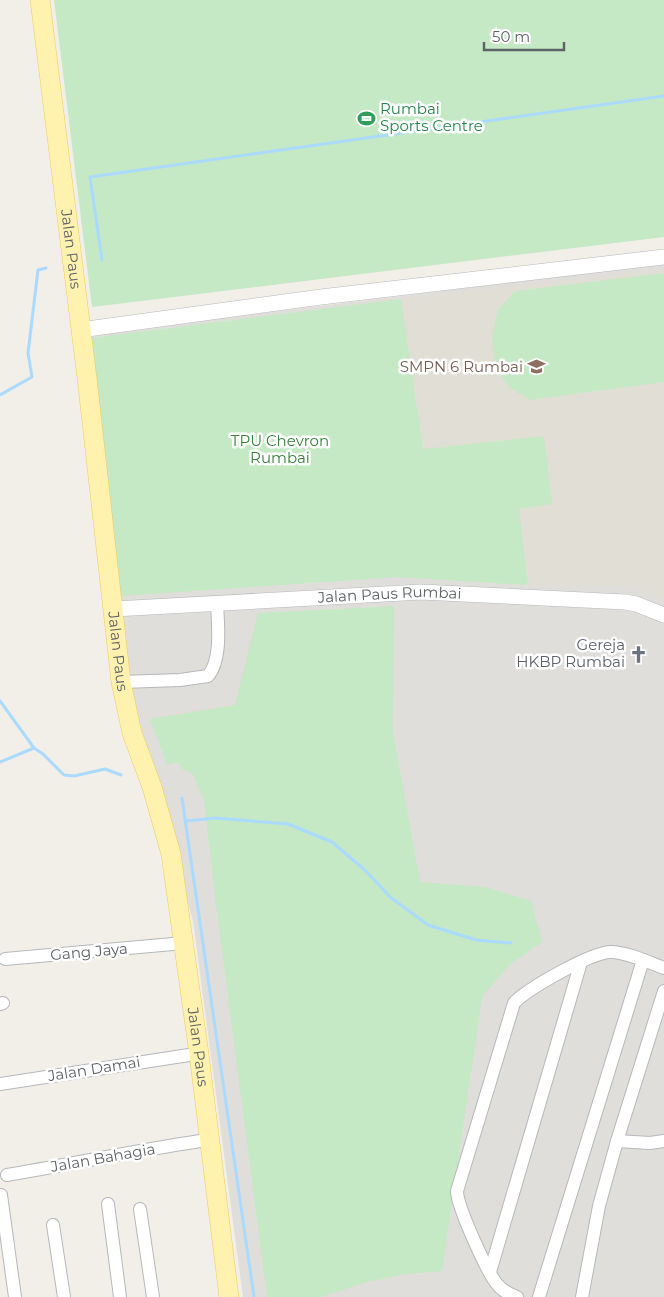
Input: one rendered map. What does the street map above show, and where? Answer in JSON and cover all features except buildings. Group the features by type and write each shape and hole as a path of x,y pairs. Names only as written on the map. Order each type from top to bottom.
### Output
{"main road":[{"name":"Jalan Paus","path":"32,0 114,609 121,682 132,733 152,787 171,854 199,1054 229,1297"},
{"name":"Jalan Paus","path":"40,0 77,330 110,679 121,734 142,790 161,857 189,1055 219,1297"}],"street":[{"path":"77,330 321,297 664,257"},
{"name":"Jalan Paus Rumbai","path":"114,609 421,592 625,602 636,604 664,615"},
{"path":"121,682 180,680 208,676 216,661 218,634 217,604"},
{"name":"Gang Jaya","path":"5,960 173,944"},
{"path":"517,1297 502,1289 496,1283 459,1207 457,1191 514,1003 520,996 601,953 613,952 644,960 664,968"},
{"path":"539,1297 644,960"},
{"path":"490,1272 581,962"},
{"path":"582,1297 599,1206 664,990"},
{"name":"Jalan Damai","path":"0,1084 189,1055"},
{"name":"Jalan Bahagia","path":"7,1175 132,1151 200,1141"},
{"path":"617,1141 664,1142"},
{"path":"1,1195 15,1297"},
{"path":"108,1204 120,1297"},
{"path":"140,1209 153,1297"},
{"path":"53,1225 64,1297"}],"shaded area":[{"path":"664,264 664,1297 243,1297 193,921 168,828 131,734 87,337 270,312"},
{"name":"SMPN 6 Rumbai","path":"664,270 664,599 632,586 528,585 519,509 544,436 423,449 401,299"}],"green space":[{"name":"Rumbai Sports Centre","path":"54,0 664,0 664,237 92,307"},
{"path":"664,273 664,382 530,400 510,388 495,368 492,336 498,310 515,291"},
{"name":"TPU Chevron Rumbai","path":"401,299 423,449 544,436 552,504 519,509 528,585 398,577 121,596 91,338"},
{"path":"394,606 393,732 420,882 485,887 531,901 542,942 509,965 482,997 442,1271 407,1274 367,1282 321,1297 267,1297 204,800 192,773 182,769 178,762 167,765 150,719 235,705 258,613"}],"waterway":[{"path":"102,260 90,177 664,96"},
{"path":"0,395 32,377 28,353 38,270 46,268"},
{"path":"0,701 34,748 43,754 64,775 74,776 105,769 121,775"},
{"path":"0,762 34,748"},
{"path":"182,798 254,1297"},
{"path":"186,821 215,818 288,824 332,842 366,871 390,897 428,925 476,940 511,943"}],"place":[{"name":"Rumbai Sports Centre","path":"366,118"},
{"name":"SMPN 6 Rumbai","path":"537,367"},
{"name":"Gereja HKBP Rumbai","path":"639,654"}]}
